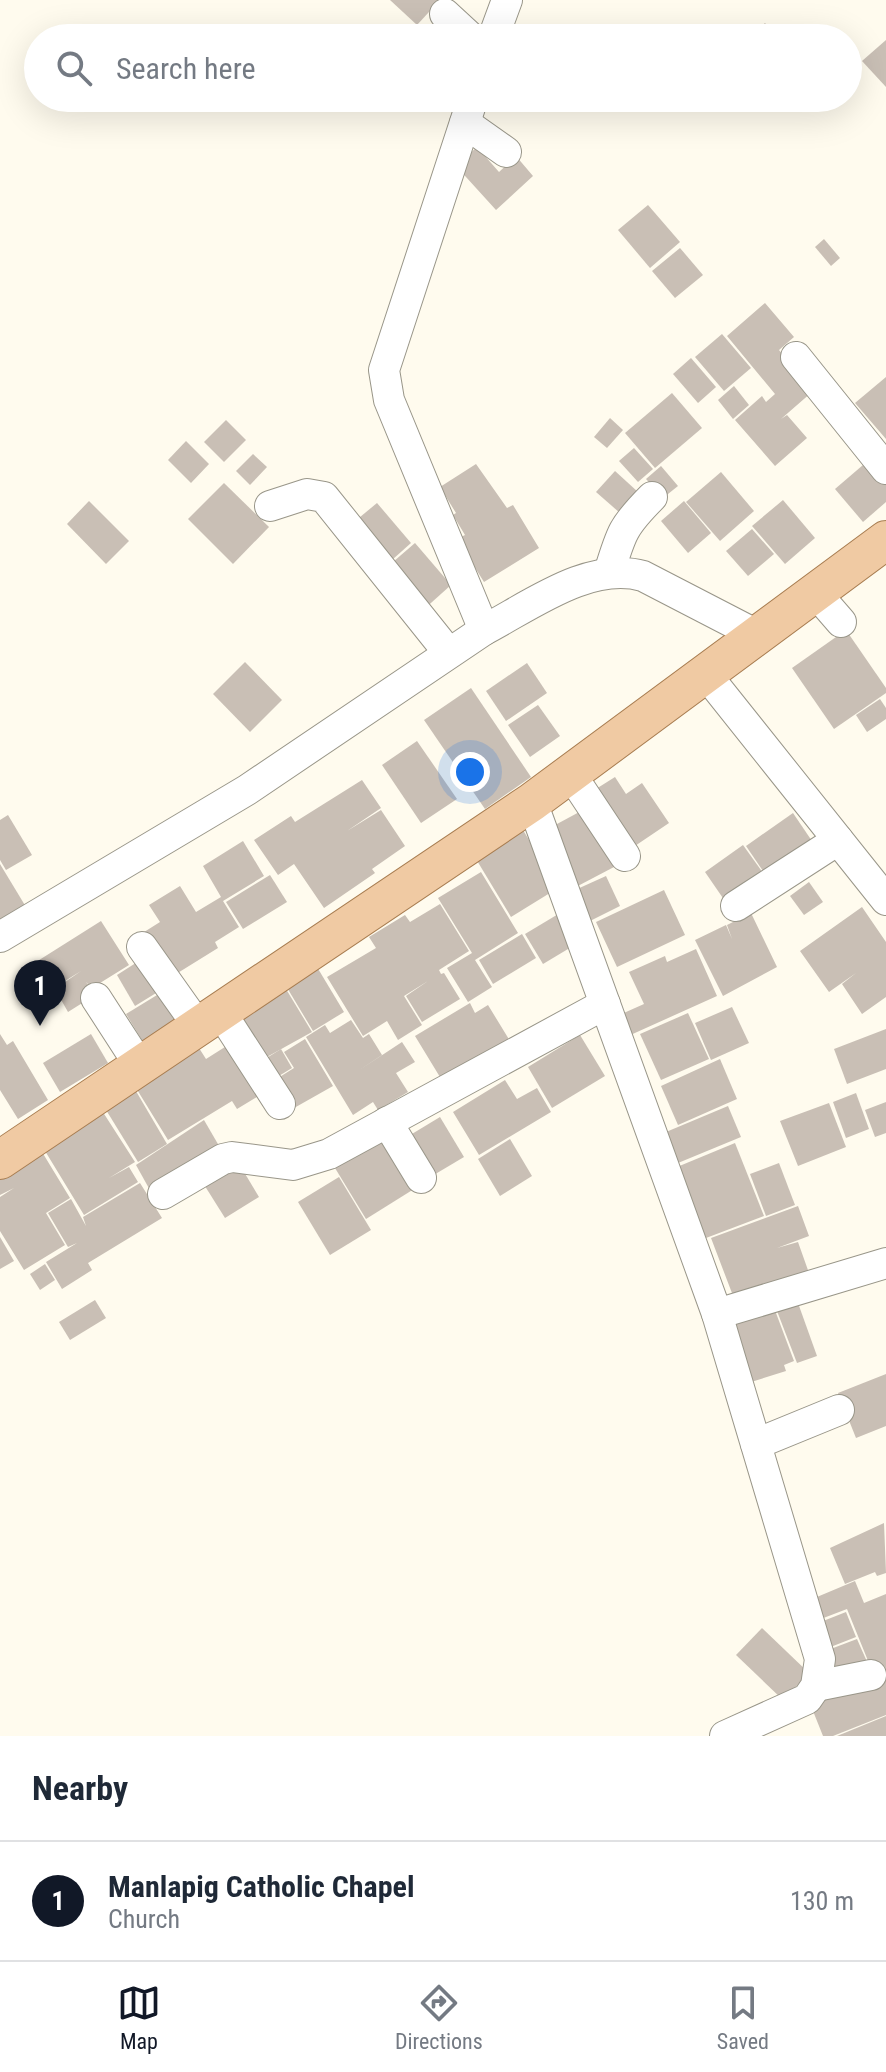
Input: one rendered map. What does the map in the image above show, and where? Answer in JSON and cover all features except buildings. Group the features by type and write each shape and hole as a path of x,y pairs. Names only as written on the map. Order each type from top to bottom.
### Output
{"main road":[{"path":"0,1160 532,802 886,540"}],"street":[{"path":"498,24 507,0"},
{"path":"445,14 456,24"},
{"path":"468,112 384,370 389,400 484,630"},
{"path":"471,112 506,152"},
{"path":"796,357 886,469"},
{"path":"270,506 307,494 324,497 448,652"},
{"path":"609,573 628,521 652,497"},
{"path":"0,937 247,790 448,652 584,578 627,572 643,576 757,635"},
{"path":"815,592 841,622"},
{"path":"705,673 886,900"},
{"path":"570,773 625,856"},
{"path":"532,802 717,1314 820,1659 816,1686 807,1699 725,1736"},
{"path":"736,906 838,840"},
{"path":"142,947 209,1019 280,1104"},
{"path":"96,998 140,1066"},
{"path":"163,1194 223,1159 232,1157 293,1165 329,1154 605,1004"},
{"path":"387,1122 421,1178"},
{"path":"717,1314 886,1263"},
{"path":"756,1444 839,1410"},
{"path":"816,1686 871,1675"}],"place":[{"name":"Manlapig Catholic Chapel","path":"40,1026"}]}
